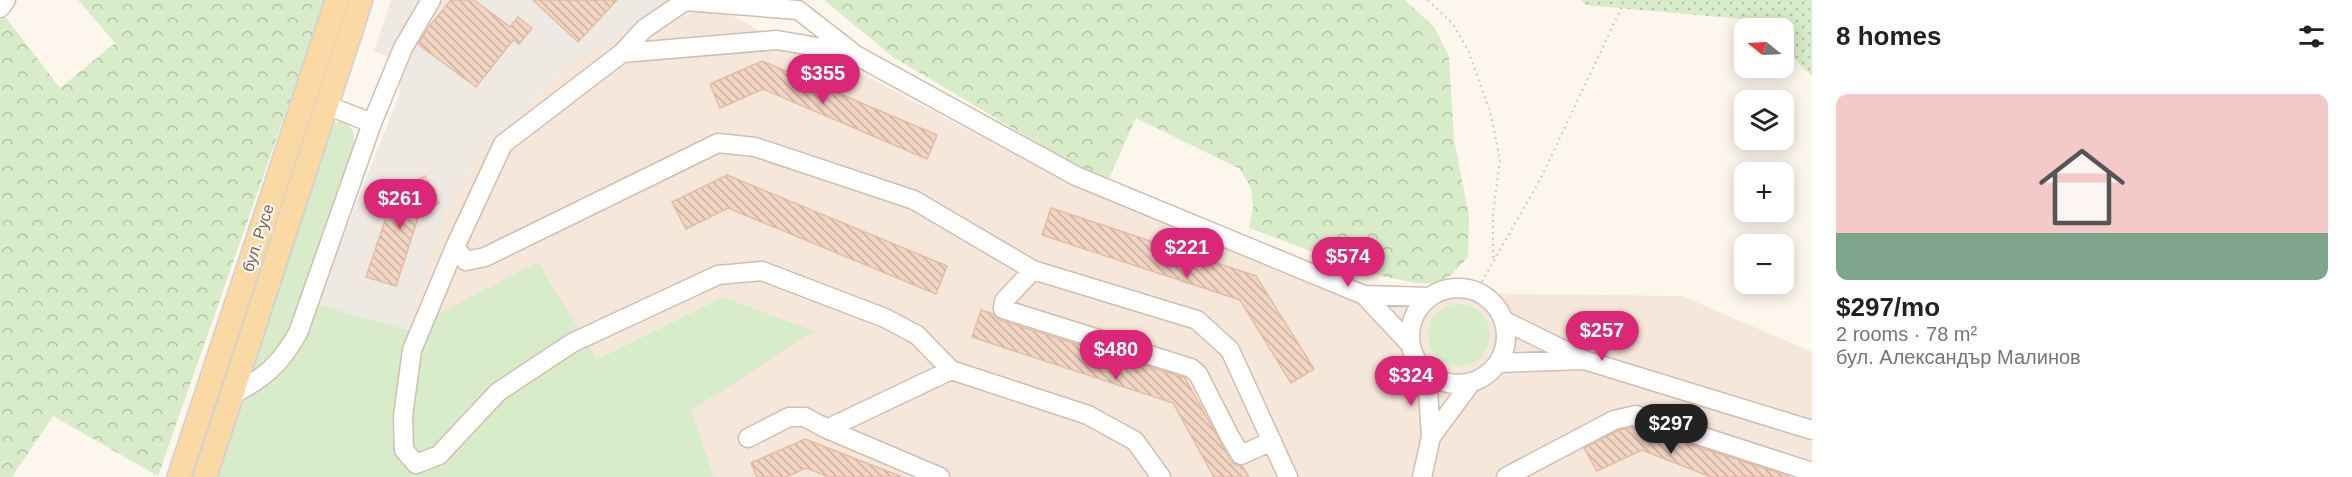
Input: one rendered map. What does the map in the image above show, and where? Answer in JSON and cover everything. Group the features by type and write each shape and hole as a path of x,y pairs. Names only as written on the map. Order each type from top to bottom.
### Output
{"main road":[{"name":"бул. Русе","path":"179,477 336,0"},
{"name":"бул. Русе","path":"205,477 361,0"}],"street":[{"path":"0,8 6,0"},
{"path":"232,395 272,370 287,353 298,333 372,123 403,48 431,0"},
{"path":"1161,477 1135,441 1088,416 951,370 917,335 885,318 762,271 718,275 572,343 498,392 439,455 416,464 404,450 403,416 412,350 455,247 504,144 622,53 644,29 685,1 798,10 852,53 1076,176 1364,295 1430,297"},
{"path":"622,53 777,39 852,53"},
{"path":"327,105 372,123"},
{"path":"455,247 466,261 485,257 718,143 755,147 914,200 1033,270 1197,321 1230,350 1288,477"},
{"path":"1033,270 1004,301 1003,309 1191,368 1198,374 1241,454 1272,441"},
{"path":"1364,295 1410,344 1418,363 1427,373 1440,381 1455,384 1471,383 1485,376 1498,363 1506,342 1503,320 1495,306 1476,292 1456,288 1438,292 1430,297 1415,314 1411,327 1410,344"},
{"path":"1503,320 1584,360 1812,430"},
{"path":"1498,363 1584,360"},
{"path":"827,429 951,370"},
{"path":"1422,477 1431,437 1427,373"},
{"path":"1431,437 1471,383"},
{"path":"1506,477 1614,420 1636,415 1812,472"},
{"path":"748,438 789,417 806,417 827,429 940,477"}],"path":[{"path":"1428,0 1452,23 1468,50 1491,115 1500,160 1493,213 1493,260"},
{"path":"1476,292 1541,178 1625,0"}],"shaded area":[{"path":"391,0 687,0 570,60 473,162 442,219 407,330 316,304 399,96 402,62 374,51"},
{"path":"687,0 706,0 777,41 847,66 1070,184 1358,292 1682,296 1812,352 1812,477 714,477 691,411 814,331 723,297 596,359 407,330 442,219 473,162 570,60"}],"green space":[{"path":"78,0 324,0 158,476 53,416 12,477 0,477 0,20 4,15 60,88 115,43"},
{"path":"824,0 1405,0 1434,27 1449,56 1454,139 1469,217 1468,257 1450,276 1433,284 1416,283 1372,274 1249,228 1253,207 1251,188 1240,169 1136,118 1109,178 1080,168 893,57"},
{"path":"1581,0 1812,0 1812,76 1794,59 1794,18 1734,18 1585,5"},
{"path":"344,120 353,131 356,154 284,349 250,374 332,124"},
{"path":"538,262 597,359 723,297 815,331 691,411 714,477 213,477 239,398 316,304 407,330"},
{"path":"1459,304 1471,306 1481,313 1488,323 1490,335 1488,347 1481,357 1471,364 1459,366 1447,364 1437,357 1430,347 1428,335 1430,323 1437,313 1447,306"}],"building":[{"path":"451,0 474,0 510,27 518,17 532,28 519,44 513,40 476,87 418,44"},
{"path":"533,0 617,0 578,42"},
{"path":"762,61 937,135 927,159 763,89 720,108 710,84"},
{"path":"727,175 947,266 936,294 728,208 686,229 672,202"},
{"path":"425,176 439,203 418,218 396,286 366,277 394,194"},
{"path":"1051,208 1256,276 1314,369 1291,383 1240,300 1042,235"},
{"path":"981,310 993,314 1000,320 1185,378 1231,461 1242,466 1249,477 1214,477 1173,403 972,337"},
{"path":"1635,427 1789,477 1711,477 1642,450 1597,471 1584,448 1619,430"},
{"path":"805,439 900,477 829,477 806,468 786,477 757,477 751,463"}]}
